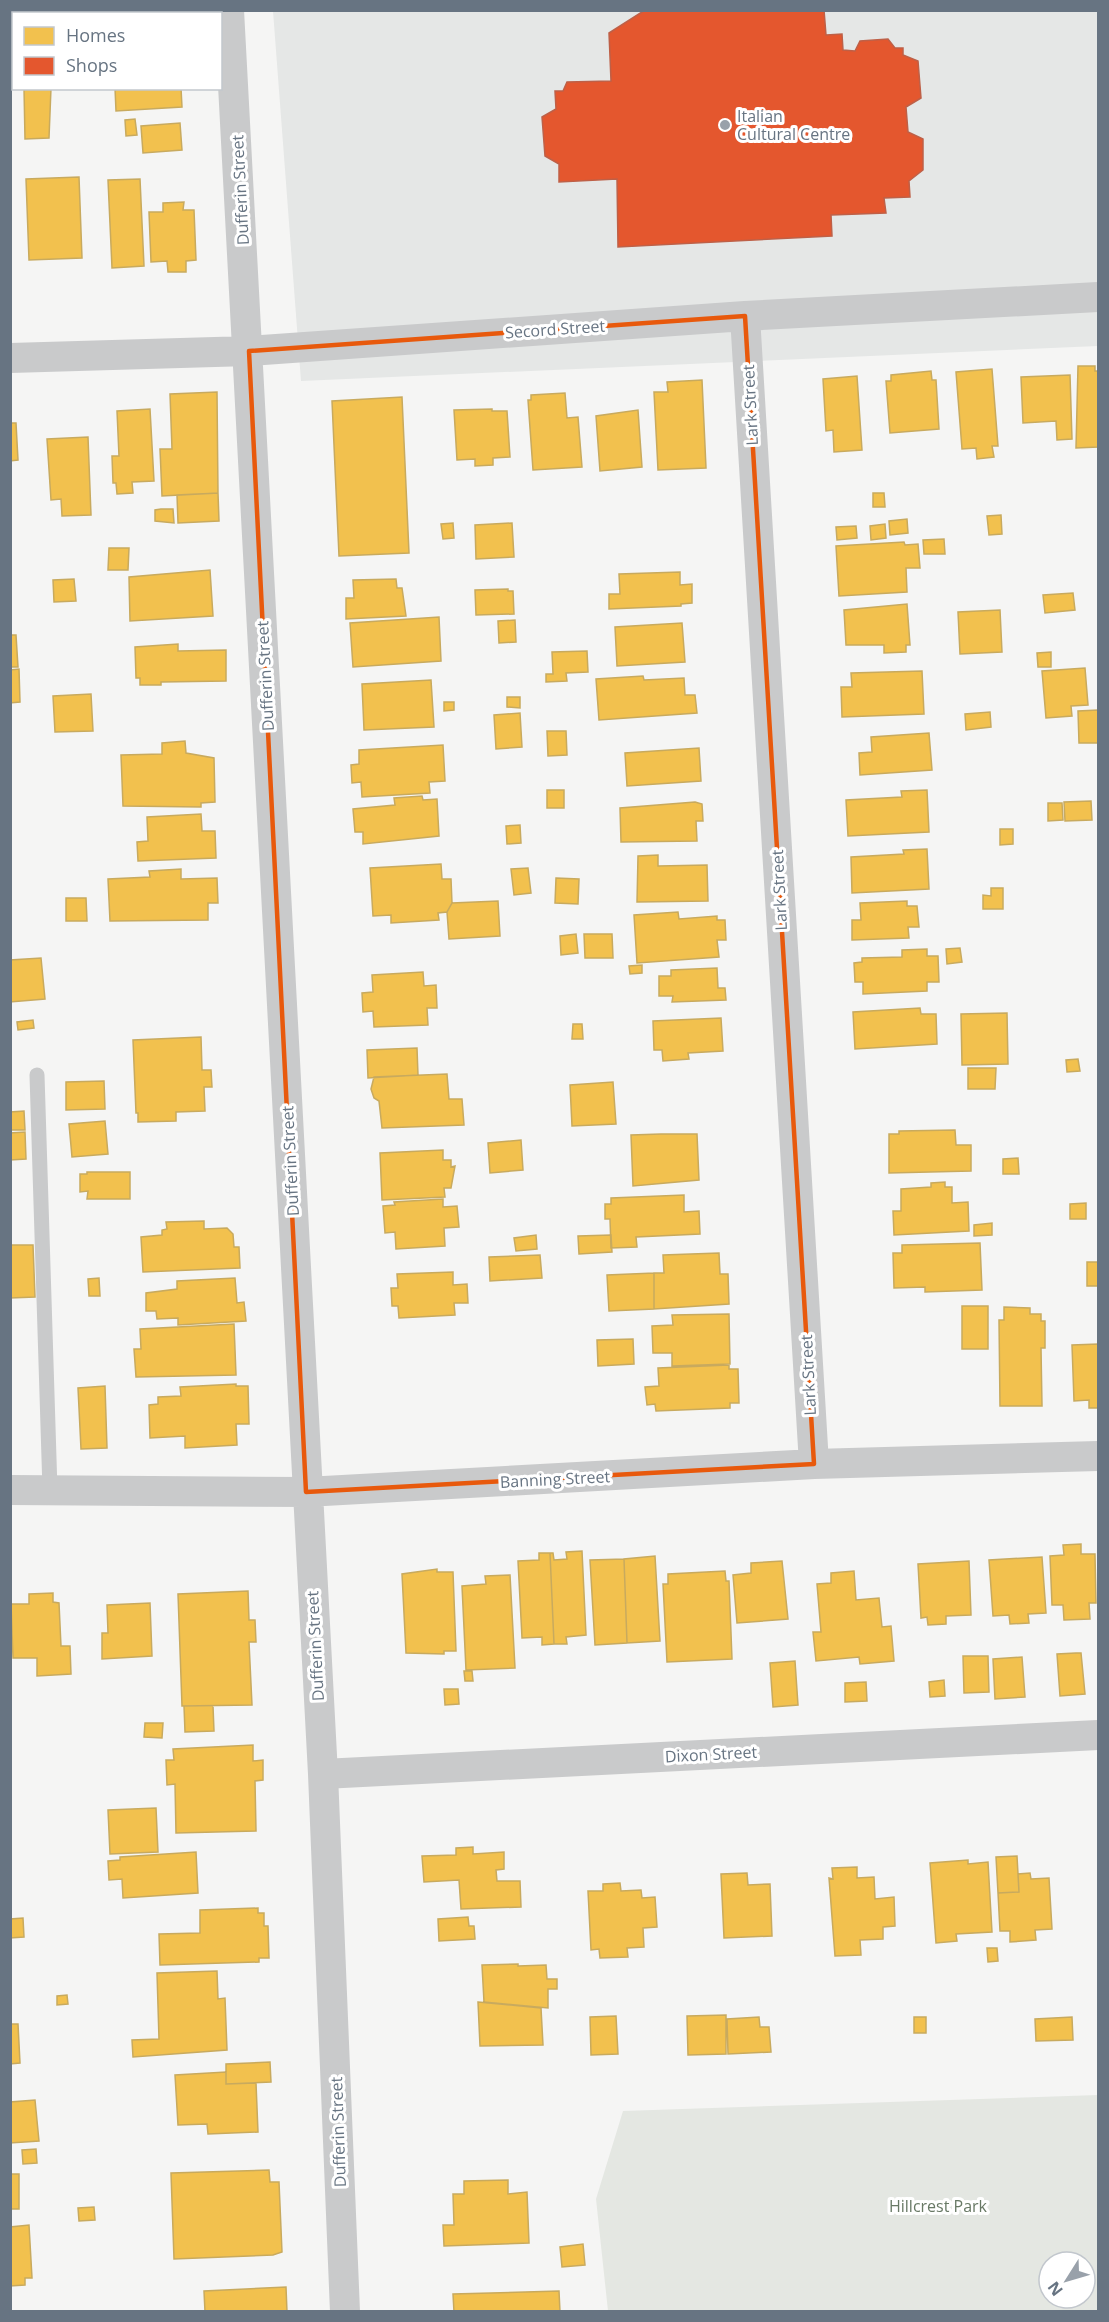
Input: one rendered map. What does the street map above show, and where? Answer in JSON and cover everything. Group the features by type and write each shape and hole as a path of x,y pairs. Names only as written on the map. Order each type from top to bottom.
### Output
{"street":[{"name":"Dufferin Street","path":"230,10 322,1774 345,2312"},
{"name":"Secord Street","path":"10,358 249,351 745,316 1098,297"},
{"name":"Lark Street","path":"745,316 814,1464"},
{"name":"Banning Street","path":"10,1490 306,1492 814,1464 1098,1456"},
{"name":"Dixon Street","path":"322,1774 1098,1735"}],"lane":[{"path":"37,1075 50,1490"}],"highlighted area":[{"path":"745,316 814,1464 306,1492 249,351"}],"shaded area":[{"path":"273,11 1098,11 1098,346 301,381"}],"green space":[{"name":"Hillcrest Park","path":"1098,2095 1098,2311 608,2311 596,2199 623,2111"}],"building: Homes":[{"path":"17,10 51,10 51,12 17,12"},
{"path":"24,90 51,90 49,138 25,139"},
{"path":"115,90 181,90 182,107 116,111"},
{"path":"135,119 137,135 126,136 125,120"},
{"path":"180,123 182,150 143,153 141,126"},
{"path":"79,177 82,258 29,260 26,179"},
{"path":"140,179 144,266 112,268 108,180"},
{"path":"184,202 183,210 194,210 196,260 186,261 186,272 168,272 167,261 151,262 149,212 163,212 163,203"},
{"path":"1078,366 1095,366 1095,371 1098,371 1098,447 1076,448"},
{"path":"992,369 998,446 992,446 994,457 977,459 976,448 962,449 956,372"},
{"path":"931,371 932,380 936,380 939,429 890,433 886,381 891,381 891,375"},
{"path":"1070,375 1072,439 1057,440 1056,421 1023,423 1021,377"},
{"path":"857,376 862,450 834,452 833,430 826,431 823,379"},
{"path":"702,380 706,468 658,470 654,392 668,392 667,382"},
{"path":"217,392 218,493 162,496 160,449 172,449 170,394"},
{"path":"565,393 567,418 578,417 582,467 533,470 528,400 531,400 531,395"},
{"path":"402,397 409,553 339,556 332,401"},
{"path":"150,409 154,481 132,482 133,493 117,494 116,483 113,483 112,456 119,456 117,411"},
{"path":"492,409 492,411 507,411 510,457 493,458 493,465 475,466 475,459 457,460 454,410"},
{"path":"638,410 642,467 600,471 596,416"},
{"path":"10,423 16,423 18,460 10,461"},
{"path":"88,437 91,515 62,516 61,499 51,500 47,439"},
{"path":"218,493 219,521 178,523 177,495"},
{"path":"873,493 884,493 885,507 873,507"},
{"path":"173,509 174,523 155,521 155,510"},
{"path":"1001,515 1002,534 989,535 987,516"},
{"path":"907,519 908,533 890,535 889,521"},
{"path":"453,523 454,538 443,539 441,524"},
{"path":"512,523 514,557 476,559 475,525"},
{"path":"885,524 886,538 871,540 870,526"},
{"path":"856,526 857,538 837,540 836,527"},
{"path":"944,539 945,554 924,554 923,540"},
{"path":"904,542 905,545 918,544 920,568 906,568 907,592 839,596 836,546"},
{"path":"109,548 129,548 128,570 108,570"},
{"path":"210,570 213,616 130,621 129,577"},
{"path":"680,572 680,585 692,584 692,603 681,604 681,606 609,609 609,594 620,594 619,574"},
{"path":"74,579 76,601 54,602 53,580"},
{"path":"396,579 397,588 402,588 406,616 346,619 346,598 354,598 353,580"},
{"path":"508,589 508,591 513,591 514,614 476,615 475,590"},
{"path":"1073,593 1075,610 1045,613 1043,595"},
{"path":"907,604 910,645 906,645 906,652 884,653 884,645 846,645 844,610"},
{"path":"1000,610 1002,652 960,654 958,612"},
{"path":"439,617 441,661 353,667 350,623"},
{"path":"515,620 516,642 499,643 498,621"},
{"path":"682,623 685,662 617,666 615,627"},
{"path":"10,624 11,635 16,635 18,667 10,667"},
{"path":"178,644 178,651 226,650 226,681 161,682 161,685 140,685 140,678 136,678 135,647"},
{"path":"587,651 588,672 566,673 567,681 546,682 546,674 553,674 552,652"},
{"path":"1051,652 1051,667 1038,667 1037,653"},
{"path":"1085,668 1088,705 1071,706 1072,716 1046,718 1042,671"},
{"path":"19,669 20,702 10,703 10,670"},
{"path":"922,671 924,714 842,717 841,687 852,687 851,673"},
{"path":"643,676 644,680 684,678 685,695 695,695 697,713 599,720 596,679"},
{"path":"431,680 434,727 364,730 362,684"},
{"path":"91,694 93,731 55,732 53,696"},
{"path":"507,697 520,697 520,708 507,707"},
{"path":"444,702 454,702 454,710 444,711"},
{"path":"1098,710 1098,743 1079,743 1078,711"},
{"path":"990,712 991,727 966,730 965,714"},
{"path":"520,713 522,747 496,749 494,715"},
{"path":"547,731 566,731 567,755 548,756"},
{"path":"929,733 932,770 860,775 859,753 872,752 871,737"},
{"path":"185,741 186,753 214,758 215,802 201,803 201,807 123,806 121,755 162,754 162,743"},
{"path":"443,745 445,781 429,782 430,793 362,797 361,782 352,783 351,765 359,764 359,750"},
{"path":"699,748 701,781 627,786 625,753"},
{"path":"547,790 564,790 564,808 547,808"},
{"path":"927,790 929,832 848,836 846,800 902,797 901,791"},
{"path":"422,796 423,800 437,799 439,836 363,844 363,832 355,832 353,809 395,805 394,798"},
{"path":"1091,801 1092,820 1065,821 1064,802"},
{"path":"695,802 702,804 703,821 696,821 697,841 621,842 620,808"},
{"path":"1048,803 1062,803 1063,820 1048,821"},
{"path":"201,814 202,831 215,831 216,858 138,861 137,842 148,841 147,817"},
{"path":"520,825 521,843 507,844 506,826"},
{"path":"1000,829 1013,829 1013,844 1000,845"},
{"path":"927,849 929,889 852,893 851,857 904,854 903,850"},
{"path":"658,855 658,866 707,865 708,901 637,902 638,856"},
{"path":"441,864 442,879 451,879 452,903 447,912 438,913 439,920 391,923 391,915 373,916 370,868"},
{"path":"528,868 531,893 514,895 511,869"},
{"path":"181,869 181,879 217,878 218,903 208,903 208,920 110,921 108,879 150,877 149,871"},
{"path":"556,878 579,879 578,904 555,903"},
{"path":"991,888 1003,888 1003,909 983,909 983,895 991,896"},
{"path":"66,898 86,898 87,921 66,921"},
{"path":"498,901 500,936 449,939 447,912 452,903"},
{"path":"907,901 907,906 917,906 919,927 908,927 909,938 852,940 852,920 861,920 860,903"},
{"path":"678,912 679,919 717,916 717,920 725,920 726,940 717,940 719,957 637,963 634,915"},
{"path":"576,934 578,953 561,955 560,936"},
{"path":"584,934 612,934 613,958 585,958"},
{"path":"960,948 962,962 947,964 946,949"},
{"path":"927,949 927,956 938,956 939,982 927,982 927,991 863,994 863,982 855,982 854,963 862,962 862,958 902,957 902,950"},
{"path":"41,958 45,999 10,1002 10,960"},
{"path":"642,965 642,973 630,974 629,966"},
{"path":"717,968 718,988 725,988 726,1000 672,1002 673,996 659,996 659,976 671,976 671,970"},
{"path":"423,972 424,986 436,985 437,1008 427,1008 428,1025 374,1027 373,1011 363,1012 362,993 373,992 372,975"},
{"path":"920,1008 921,1014 936,1014 937,1044 855,1049 853,1012"},
{"path":"1007,1013 1008,1064 962,1065 961,1014"},
{"path":"721,1018 723,1051 688,1053 689,1059 663,1061 662,1050 654,1050 653,1021"},
{"path":"33,1020 34,1028 18,1030 17,1022"},
{"path":"573,1024 582,1024 583,1039 572,1039"},
{"path":"201,1037 202,1070 211,1070 212,1087 204,1087 205,1111 176,1112 176,1121 138,1122 133,1040"},
{"path":"417,1048 418,1075 368,1078 367,1050"},
{"path":"1078,1059 1080,1071 1067,1072 1066,1060"},
{"path":"968,1068 996,1068 995,1089 968,1089"},
{"path":"447,1074 449,1099 462,1099 464,1125 382,1128 379,1101 374,1098 371,1089 374,1077"},
{"path":"104,1081 105,1109 66,1110 66,1082"},
{"path":"613,1082 616,1124 572,1126 570,1085"},
{"path":"24,1111 25,1130 10,1130 10,1112"},
{"path":"105,1121 108,1154 72,1157 69,1124"},
{"path":"955,1130 956,1145 971,1145 971,1171 889,1173 889,1134 899,1134 899,1131"},
{"path":"25,1132 26,1159 10,1160 10,1133"},
{"path":"697,1134 699,1180 633,1186 631,1135"},
{"path":"521,1140 523,1170 490,1173 488,1143"},
{"path":"443,1150 443,1160 451,1160 451,1167 455,1166 451,1188 444,1188 445,1197 382,1200 380,1153"},
{"path":"1018,1158 1019,1174 1003,1174 1003,1159"},
{"path":"87,1172 130,1172 130,1199 87,1199 88,1191 80,1192 80,1174 87,1174"},
{"path":"945,1182 945,1187 952,1187 952,1203 968,1202 969,1231 894,1235 893,1211 901,1211 901,1189 931,1187 931,1183"},
{"path":"684,1195 684,1212 699,1211 700,1234 636,1237 637,1247 611,1248 610,1219 605,1219 605,1204 611,1204 611,1198"},
{"path":"443,1199 443,1207 457,1206 459,1227 444,1228 445,1246 396,1249 395,1232 385,1233 383,1206 395,1205 394,1202"},
{"path":"1086,1203 1086,1219 1070,1219 1070,1204"},
{"path":"204,1221 204,1229 227,1228 233,1234 234,1247 239,1247 240,1268 143,1272 141,1237 162,1235 162,1230 167,1229 166,1222"},
{"path":"992,1223 992,1235 974,1236 974,1225"},
{"path":"536,1235 537,1249 516,1251 514,1238"},
{"path":"611,1235 612,1252 579,1254 578,1236"},
{"path":"980,1243 982,1290 925,1292 925,1287 894,1288 893,1253 902,1253 902,1245"},
{"path":"10,1245 33,1245 35,1297 10,1298"},
{"path":"719,1253 720,1274 728,1274 729,1304 654,1309 654,1273 664,1273 663,1255"},
{"path":"540,1255 542,1278 490,1281 489,1257"},
{"path":"1087,1262 1098,1262 1098,1286 1087,1286"},
{"path":"453,1272 453,1285 467,1284 468,1303 454,1303 455,1315 399,1318 398,1306 392,1306 391,1288 398,1288 397,1274"},
{"path":"654,1273 654,1309 609,1311 607,1275"},
{"path":"99,1278 100,1296 89,1296 88,1279"},
{"path":"235,1278 237,1303 244,1302 246,1321 178,1325 178,1318 157,1319 156,1311 146,1311 146,1293 177,1289 177,1281"},
{"path":"962,1306 988,1306 988,1349 962,1349"},
{"path":"1004,1307 1030,1308 1030,1314 1041,1314 1041,1321 1045,1321 1045,1348 1041,1348 1042,1406 1000,1406 999,1320 1004,1320"},
{"path":"729,1314 730,1364 672,1366 672,1353 653,1353 652,1326 673,1325 672,1315"},
{"path":"234,1324 236,1375 136,1377 134,1349 141,1349 140,1329"},
{"path":"633,1339 634,1364 598,1366 597,1340"},
{"path":"1098,1344 1098,1408 1089,1408 1089,1400 1074,1401 1072,1345"},
{"path":"729,1365 729,1369 738,1369 739,1403 730,1403 730,1408 656,1411 655,1404 647,1405 645,1387 659,1386 658,1368"},
{"path":"236,1384 236,1386 248,1386 249,1424 236,1424 237,1445 185,1448 185,1436 150,1438 149,1405 158,1404 158,1397 181,1396 180,1387"},
{"path":"105,1386 107,1448 81,1449 78,1388"},
{"path":"1081,1544 1081,1554 1095,1554 1096,1603 1089,1603 1090,1619 1064,1620 1063,1605 1052,1605 1050,1556 1064,1555 1063,1545"},
{"path":"582,1551 586,1635 566,1637 567,1644 554,1644 550,1553 553,1553 554,1560 567,1559 566,1552"},
{"path":"539,1553 550,1553 554,1644 542,1645 542,1637 522,1638 518,1561 539,1560"},
{"path":"655,1556 660,1641 627,1643 624,1559"},
{"path":"1042,1557 1046,1613 1028,1614 1029,1623 1010,1624 1009,1615 993,1616 989,1560"},
{"path":"624,1559 627,1643 595,1645 590,1560"},
{"path":"782,1561 788,1619 737,1623 733,1575 751,1573 751,1563"},
{"path":"969,1561 971,1615 946,1616 946,1624 928,1625 927,1617 921,1618 918,1564"},
{"path":"437,1569 437,1572 453,1572 456,1651 444,1651 444,1654 406,1653 402,1574"},
{"path":"725,1571 726,1581 729,1581 732,1659 667,1662 663,1584 668,1584 668,1574"},
{"path":"854,1571 856,1600 879,1598 882,1627 891,1626 894,1661 860,1664 859,1657 816,1661 813,1632 821,1632 817,1584 831,1583 831,1573"},
{"path":"510,1575 515,1668 466,1670 462,1586 486,1584 485,1576"},
{"path":"248,1591 249,1620 255,1620 256,1642 249,1642 252,1705 182,1706 178,1594"},
{"path":"53,1593 53,1602 59,1603 61,1646 70,1646 71,1674 37,1676 37,1658 13,1658 11,1604 29,1604 29,1594"},
{"path":"150,1603 152,1656 102,1659 102,1633 108,1633 107,1605"},
{"path":"1081,1653 1085,1694 1060,1696 1057,1654"},
{"path":"963,1656 988,1656 989,1692 964,1693"},
{"path":"1022,1657 1025,1697 995,1699 993,1659"},
{"path":"795,1661 798,1705 773,1707 770,1663"},
{"path":"464,1671 472,1671 473,1681 465,1681"},
{"path":"944,1680 945,1696 930,1697 929,1682"},
{"path":"866,1682 867,1701 845,1702 845,1683"},
{"path":"444,1689 458,1689 459,1704 445,1705"},
{"path":"184,1706 213,1706 214,1731 185,1732"},
{"path":"145,1723 163,1723 162,1738 144,1737"},
{"path":"253,1745 253,1761 263,1760 263,1780 255,1781 256,1831 176,1833 175,1784 167,1785 166,1760 174,1760 173,1749"},
{"path":"156,1808 158,1852 110,1854 108,1810"},
{"path":"473,1847 473,1854 504,1852 504,1869 496,1870 497,1881 520,1881 521,1907 461,1909 459,1880 424,1882 422,1856 456,1855 456,1848"},
{"path":"196,1852 198,1893 123,1898 122,1879 109,1880 108,1861 120,1860 120,1857"},
{"path":"1017,1856 1019,1892 998,1893 996,1857"},
{"path":"968,1860 968,1864 988,1862 992,1932 956,1934 957,1941 936,1943 930,1863"},
{"path":"857,1867 857,1878 874,1877 875,1899 894,1897 895,1926 883,1927 883,1939 860,1940 861,1955 835,1956 829,1878 833,1879 832,1868"},
{"path":"747,1873 748,1885 770,1884 772,1936 724,1938 721,1874"},
{"path":"1030,1873 1031,1879 1049,1878 1052,1929 1035,1930 1036,1940 1010,1942 1010,1931 1000,1931 998,1893 1019,1892 1018,1874"},
{"path":"620,1883 621,1891 641,1890 642,1898 655,1897 657,1927 643,1928 644,1947 627,1948 628,1957 600,1958 599,1949 591,1950 588,1891 603,1891 603,1884"},
{"path":"258,1908 258,1913 264,1913 264,1926 268,1926 269,1958 259,1958 259,1962 160,1965 159,1934 200,1933 200,1910"},
{"path":"468,1917 469,1926 474,1926 475,1939 439,1941 438,1919"},
{"path":"23,1918 24,1937 10,1938 10,1919"},
{"path":"987,1948 997,1948 998,1961 988,1962"},
{"path":"518,1964 518,1966 546,1965 547,1979 557,1979 557,1989 548,1989 548,2008 484,2002 482,1965"},
{"path":"217,1971 218,1999 225,1998 227,2050 133,2057 132,2040 159,2039 157,1973"},
{"path":"67,1995 68,2004 57,2005 57,1996"},
{"path":"478,2002 541,2008 543,2045 480,2046"},
{"path":"726,2015 726,2054 688,2055 687,2016"},
{"path":"616,2016 618,2054 591,2055 590,2017"},
{"path":"759,2017 760,2027 769,2027 771,2052 728,2054 727,2019"},
{"path":"914,2017 926,2017 926,2033 914,2033"},
{"path":"1072,2017 1073,2040 1036,2041 1035,2019"},
{"path":"10,2024 18,2024 20,2063 10,2064"},
{"path":"270,2062 271,2082 226,2084 226,2064"},
{"path":"226,2072 226,2084 256,2083 258,2132 208,2134 207,2124 178,2125 175,2075"},
{"path":"35,2100 39,2141 10,2143 10,2102"},
{"path":"36,2149 37,2163 23,2164 22,2150"},
{"path":"269,2170 270,2182 279,2182 282,2252 273,2255 174,2259 171,2173"},
{"path":"10,2172 19,2174 19,2209 10,2209"},
{"path":"508,2180 508,2194 527,2192 529,2243 444,2246 443,2225 454,2225 453,2194 464,2194 464,2181"},
{"path":"94,2207 95,2220 79,2221 78,2208"},
{"path":"29,2225 32,2278 25,2278 25,2285 10,2286 10,2227"},
{"path":"583,2244 585,2265 562,2267 560,2247"},
{"path":"286,2287 287,2312 205,2312 204,2291"},
{"path":"559,2291 560,2312 454,2312 453,2294"}],"building: Shops":[{"name":"Italian Cultural Centre","path":"645,10 824,10 826,35 842,34 843,50 855,51 860,41 888,39 895,48 903,48 903,55 918,61 921,98 906,107 908,132 923,139 923,170 909,181 910,197 884,198 886,213 831,215 832,236 618,247 617,179 559,182 559,164 545,156 542,117 556,109 555,91 563,91 567,82 611,81 609,33"}],"place":[{"name":"Italian Cultural Centre","path":"725,125"}]}
